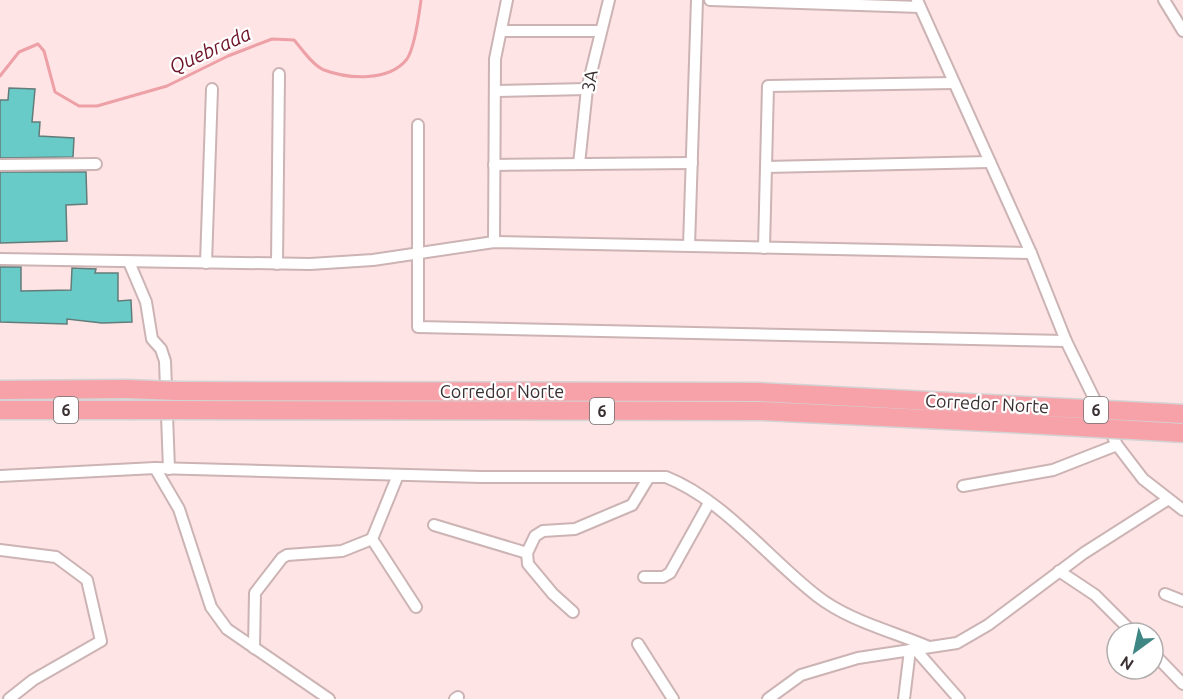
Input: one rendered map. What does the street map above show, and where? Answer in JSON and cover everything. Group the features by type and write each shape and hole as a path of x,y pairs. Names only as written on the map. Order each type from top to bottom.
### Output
{"highway":[{"name":"Corredor Norte","path":"0,390 758,392 1026,415 1175,433"},
{"name":"Corredor Norte","path":"0,410 761,411 1026,415 1175,413"}],"street":[{"path":"494,242 495,59 507,0"},
{"name":"3A","path":"579,164 587,89 609,0"},
{"path":"689,246 697,0"},
{"path":"710,0 918,3 1031,253 1066,341 1117,445 1143,479 1167,500 1183,510"},
{"path":"1164,0 1183,31"},
{"path":"501,31 600,32"},
{"path":"277,264 279,74"},
{"path":"764,248 768,86 954,83"},
{"path":"206,263 212,89"},
{"path":"495,91 587,89"},
{"path":"418,125 418,327 1066,341"},
{"path":"766,167 990,162"},
{"path":"494,165 692,163"},
{"path":"0,165 96,164"},
{"path":"0,259 277,264 373,260 494,242 1031,253"},
{"path":"129,261 146,302 152,339 160,349 165,361 169,469"},
{"path":"963,486 1053,470 1117,445"},
{"path":"154,468 179,509 211,607 227,629 328,699"},
{"path":"0,476 154,468 398,475 666,477 681,483 749,534 817,596 844,613 929,647"},
{"path":"254,648 255,593 282,558 287,555 342,551 372,539 398,475"},
{"path":"573,612 544,585 528,564 526,553 539,533 575,529 632,505 649,477"},
{"path":"768,699 801,675 858,658 957,643 988,625 1059,571 1167,500"},
{"path":"644,577 663,577 670,573 709,503"},
{"path":"434,525 526,553"},
{"path":"372,539 416,607"},
{"path":"0,550 56,557 87,580 100,641 42,675 9,699"},
{"path":"1059,571 1095,595 1121,621"},
{"path":"1165,594 1183,601"},
{"path":"638,644 673,699"},
{"path":"904,699 912,650"},
{"path":"912,650 958,699"},
{"path":"1165,665 1183,684"}],"building":[{"path":"9,88 35,89 32,122 40,122 39,136 74,138 73,157 0,158 0,100 8,100"},
{"path":"0,172 86,172 87,204 66,205 67,241 0,243"},
{"path":"0,267 21,267 21,291 71,290 72,268 96,269 95,273 118,273 118,301 131,300 132,322 102,323 67,319 67,324 0,322"}],"waterway":[{"name":"Quebrada","path":"0,76 19,52 38,44 44,51 55,92 79,106 97,106 167,86 228,56 272,39 294,40 312,61 324,70 356,77 379,75 399,66 410,54 421,0"}]}
